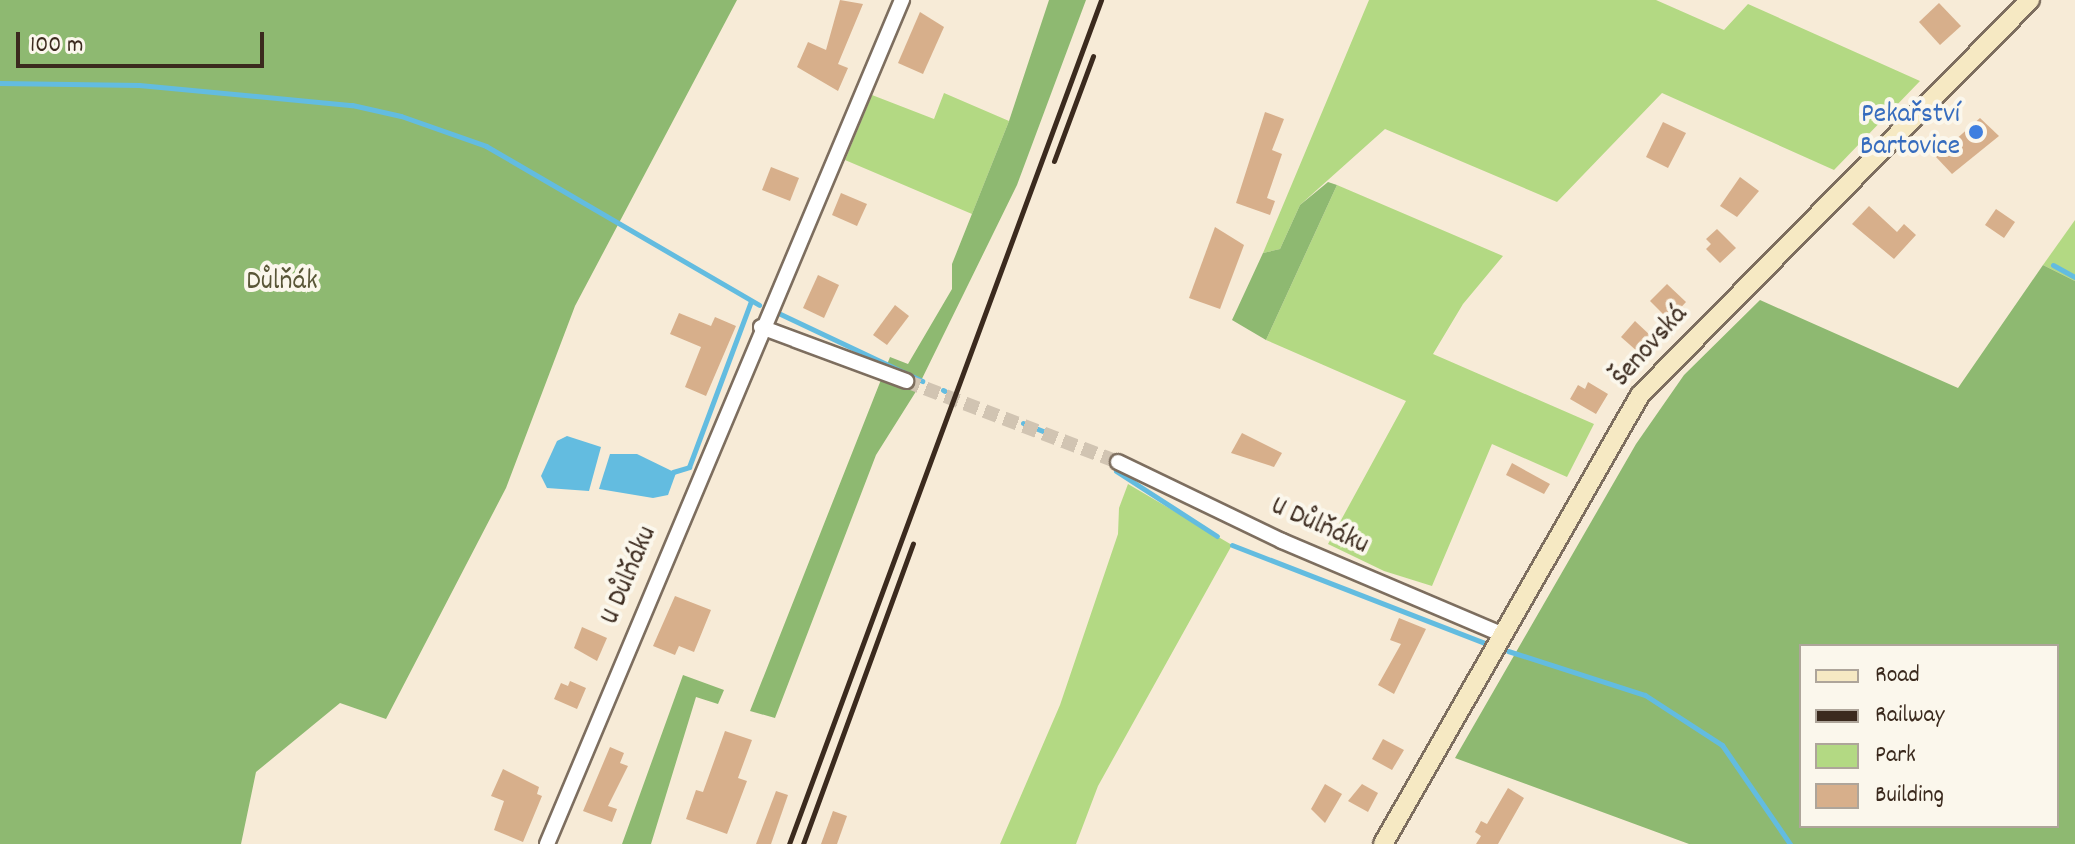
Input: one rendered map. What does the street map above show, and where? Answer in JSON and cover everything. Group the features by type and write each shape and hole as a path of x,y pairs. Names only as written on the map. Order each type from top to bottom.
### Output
{"street":[{"name":"U Důlňáku","path":"547,844 761,327 902,0"},
{"name":"Šenovská","path":"1383,844 1640,395 2030,0"},
{"path":"761,327 906,381"},
{"name":"U Důlňáku","path":"1118,462 1282,541 1501,634"}],"green space":[{"name":"Důlňák","path":"0,0 737,0 575,306 506,488 386,719 340,703 256,772 241,844 0,844"},
{"path":"1049,0 1086,0 1017,185 915,393 876,455 775,718 750,711 890,357 908,364 952,289 952,264 1009,121"},
{"path":"1369,0 1656,0 1724,30 1748,4 1920,81 1834,170 1662,93 1557,202 1385,129 1300,205 1280,249 1263,253"},
{"path":"944,93 1009,121 972,214 845,160 872,95 934,119"},
{"path":"1328,182 1337,185 1266,340 1232,320 1263,253 1280,249 1300,205"},
{"path":"1337,185 1503,256 1463,304 1433,354 1594,424 1567,477 1492,444 1432,586 1384,571 1328,544 1406,401 1266,340"},
{"path":"2075,220 2075,281 2043,265"},
{"path":"2043,265 2075,281 2075,844 1689,844 1455,758 1636,444 1684,375 1760,300 1958,388"},
{"path":"1128,484 1232,545 1098,786 1076,844 1000,844 1060,705 1118,534 1119,508"},
{"path":"683,675 724,690 718,704 696,697 651,844 622,844"}],"water":[{"path":"567,436 601,447 589,491 547,488 541,476 557,441"},
{"path":"610,454 637,454 676,473 668,495 653,498 599,489"}],"building":[{"path":"840,0 863,4 838,64 848,68 838,91 797,67 808,42 826,50"},
{"path":"1939,3 1961,26 1940,45 1919,22"},
{"path":"920,12 944,27 923,74 898,63"},
{"path":"1265,112 1284,119 1272,150 1282,154 1267,198 1275,201 1270,215 1236,203"},
{"path":"1980,118 1999,136 1952,174 1936,157"},
{"path":"1663,122 1686,133 1668,168 1646,157"},
{"path":"771,167 799,178 790,201 762,190"},
{"path":"1740,177 1759,191 1737,217 1720,206"},
{"path":"841,193 867,204 857,226 832,215"},
{"path":"1869,206 1897,232 1904,224 1916,235 1894,259 1852,224"},
{"path":"1996,209 2015,222 2004,238 1985,225"},
{"path":"1215,227 1244,245 1220,309 1189,298"},
{"path":"1717,229 1736,248 1720,263 1706,249 1711,244 1706,239"},
{"path":"818,275 839,285 824,318 803,308"},
{"path":"1667,284 1686,302 1669,320 1650,301"},
{"path":"895,305 909,316 887,345 873,335"},
{"path":"679,313 711,326 715,317 736,326 706,396 685,387 701,347 670,334"},
{"path":"1635,321 1652,337 1638,352 1621,337"},
{"path":"1588,382 1608,394 1596,414 1570,399 1578,385 1585,389"},
{"path":"1242,433 1282,453 1274,467 1231,453"},
{"path":"1512,463 1550,484 1544,494 1506,475"},
{"path":"675,596 711,610 694,652 679,646 675,655 653,646"},
{"path":"1399,618 1426,629 1394,694 1378,685 1401,644 1390,640"},
{"path":"582,627 607,638 597,661 574,648"},
{"path":"570,681 586,688 577,709 554,699 561,683 568,686"},
{"path":"725,731 752,740 738,778 747,781 727,834 686,819 696,790 703,792"},
{"path":"1383,739 1404,750 1392,770 1372,759"},
{"path":"610,747 624,753 620,763 628,766 608,806 617,809 612,822 583,811"},
{"path":"503,769 539,787 537,794 542,796 523,842 494,830 504,801 491,796"},
{"path":"1325,784 1342,794 1325,823 1311,809"},
{"path":"1362,784 1378,793 1368,812 1348,801"},
{"path":"1508,788 1524,798 1498,844 1476,844 1481,836 1475,832 1481,821 1487,824"},
{"path":"776,791 788,795 771,844 756,844"},
{"path":"833,811 847,816 837,844 821,844"}],"waterway":[{"path":"0,83 139,85 352,105 401,116 486,146 759,305"},
{"path":"2053,265 2075,277"},
{"path":"673,472 689,467 751,301"},
{"path":"774,311 922,381"},
{"path":"1023,423 1052,435"},
{"path":"1116,471 1217,536"},
{"path":"1232,545 1492,646"},
{"path":"1508,651 1645,695 1722,745 1790,844"}],"tunnel":[{"path":"906,381 1118,462"}],"railway":[{"path":"789,844 1101,0"},
{"path":"1054,161 1093,56"},
{"path":"803,844 913,544"}],"place":[{"name":"Pekařství Bartovice","path":"1976,132"}]}
